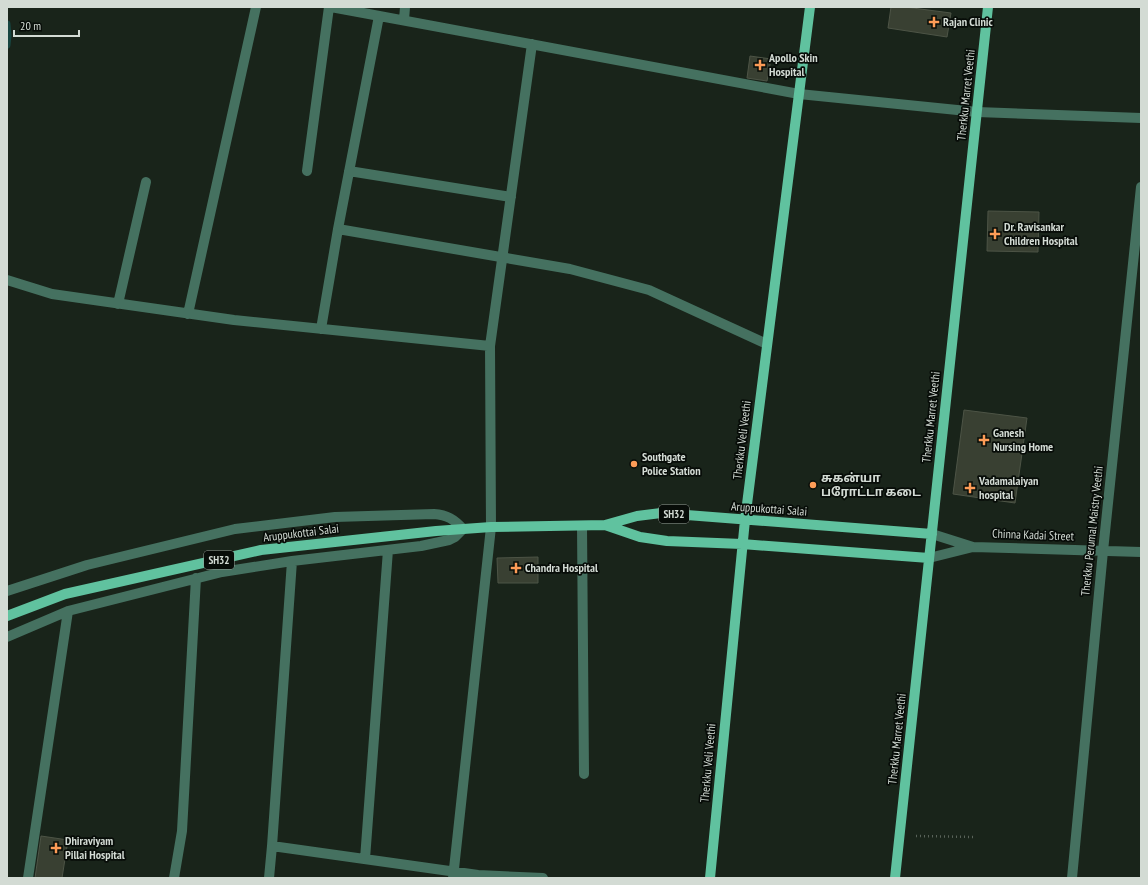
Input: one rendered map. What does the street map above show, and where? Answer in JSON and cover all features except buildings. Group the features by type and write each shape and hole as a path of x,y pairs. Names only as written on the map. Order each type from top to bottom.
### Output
{"main road":[{"name":"Therkku Veli Veethi","path":"710,878 742,544 810,7"},
{"name":"Therkku Marret Veethi","path":"895,878 988,7"},
{"name":"Aruppukottai Salai","path":"7,616 66,594 261,550 436,530 491,527 606,525 637,516 661,513 932,534"},
{"name":"Aruppukottai Salai","path":"606,525 640,537 666,541 742,544 929,558"}],"street":[{"path":"188,314 256,7"},
{"path":"307,171 330,7 799,94 977,112 1141,118"},
{"path":"404,20 406,7"},
{"path":"321,329 338,229 379,16"},
{"path":"454,875 491,527 490,346 532,44"},
{"path":"349,171 511,197"},
{"path":"118,304 146,182"},
{"name":"Therkku Perumal Maistry Veethi","path":"1072,878 1103,551 1141,187"},
{"path":"338,229 570,269 649,290 767,344"},
{"path":"7,280 52,294 188,314 490,346"},
{"path":"7,591 87,565 234,529 335,517 434,514 444,515 454,520 463,529 455,537 443,542 292,561 222,572 196,578 68,611 7,637"},
{"path":"582,526 584,774"},
{"name":"Chinna Kadai Street","path":"932,534 973,547"},
{"name":"Chinna Kadai Street","path":"929,558 973,547 1141,552"},
{"path":"365,859 388,550"},
{"path":"269,878 292,561"},
{"path":"174,878 182,831 196,578"},
{"path":"28,878 68,611"},
{"path":"272,846 365,859 454,875 542,878"}],"path":[{"path":"900,835 975,838"}],"waterway":[{"path":"7,24 7,45"}],"place":[{"name":"Rajan Clinic","path":"934,22"},
{"name":"Apollo Skin Hospital","path":"760,65"},
{"name":"Dr. Ravisankar Children Hospital","path":"995,234"},
{"name":"Ganesh Nursing Home","path":"984,440"},
{"name":"Southgate Police Station","path":"634,464"},
{"name":"சுகன்யா பரோட்டா கடை","path":"813,485"},
{"name":"Vadamalaiyan hospital","path":"970,488"},
{"name":"Chandra Hospital","path":"516,568"},
{"name":"Dhiraviyam Pillai Hospital","path":"56,848"}]}
